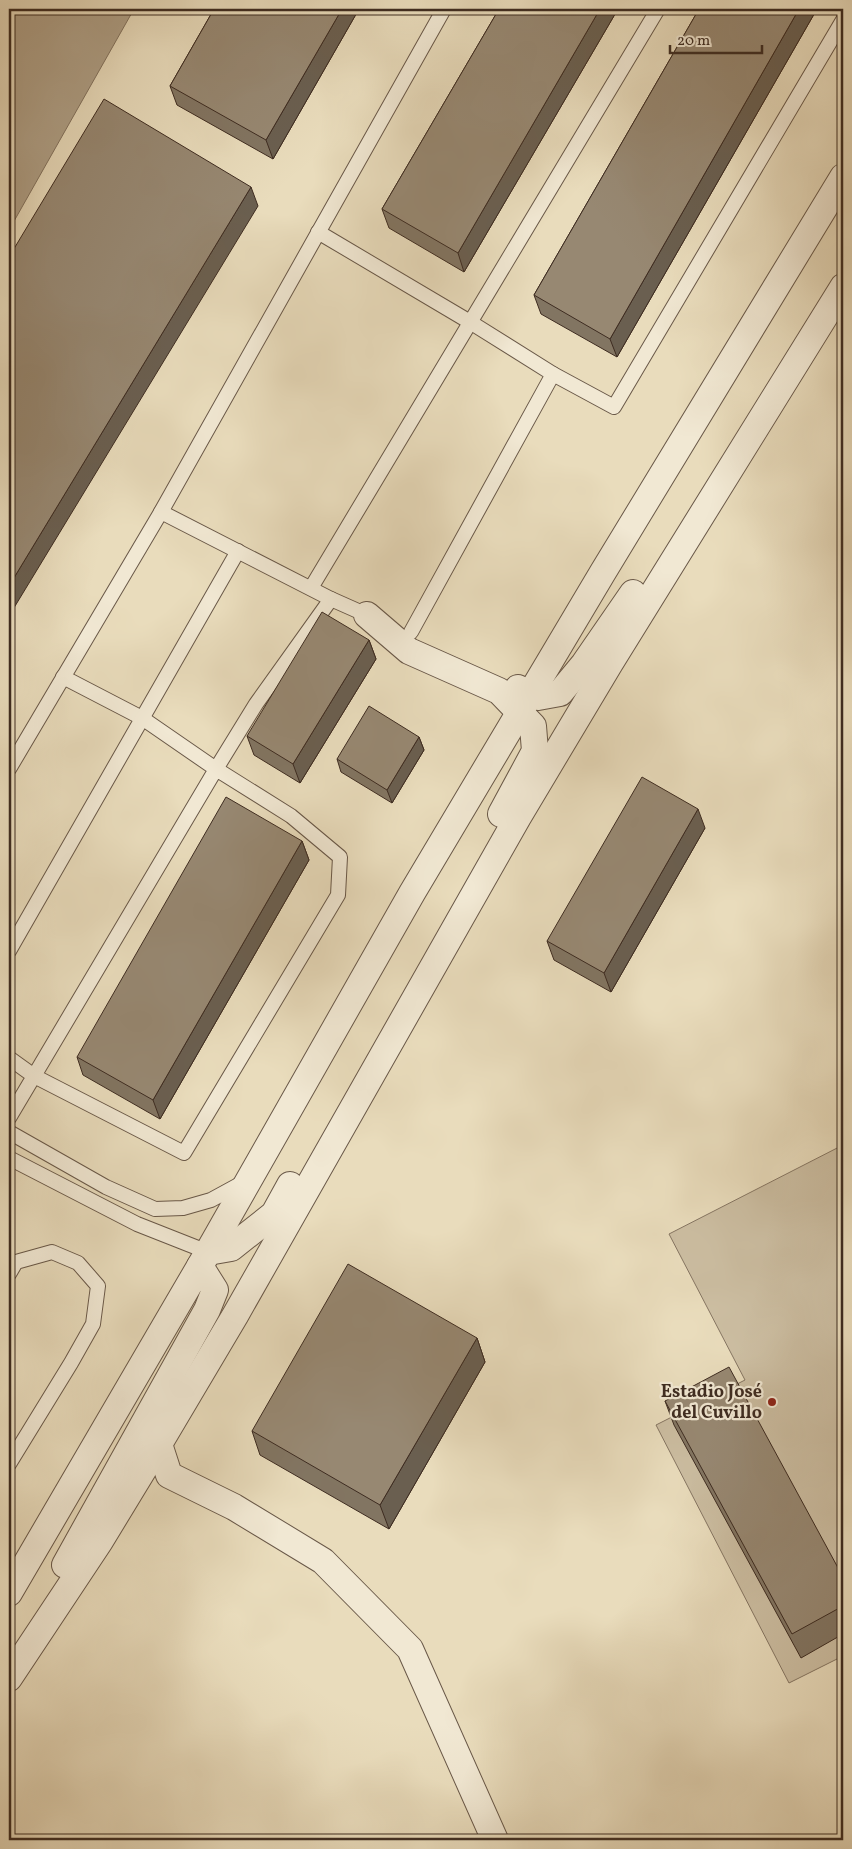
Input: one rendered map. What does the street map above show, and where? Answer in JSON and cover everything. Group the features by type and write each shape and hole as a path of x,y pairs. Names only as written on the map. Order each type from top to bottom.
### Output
{"street":[{"path":"9,1593 204,1259 412,893 843,177"},
{"path":"367,615 409,651 525,703 538,697 560,693 584,664 843,285"},
{"path":"9,1676 100,1541 159,1444 236,1314 604,671 843,285"},
{"path":"204,1259 231,1248 274,1214 535,751 533,726 525,703 411,632 367,615"},
{"path":"9,1676 34,1620 207,1310 215,1290 204,1259"},
{"path":"159,1444 169,1475 234,1507 323,1561 410,1650 495,1840"}],"lane":[{"path":"9,769 161,512 444,9"},
{"path":"310,588 658,9"},
{"path":"318,232 470,322 553,374 614,407 843,20"},
{"path":"411,632 553,374"},
{"path":"161,512 331,599 367,615"},
{"path":"9,951 238,551"},
{"path":"9,1118 256,704 331,599"},
{"path":"9,1058 34,1076 184,1153 338,895 340,857 291,816 216,770 142,718 63,677"},
{"path":"9,1132 106,1187 154,1209 183,1208 211,1200 247,1181"},
{"path":"9,1158 204,1259"},
{"path":"9,1274 16,1262 52,1252 78,1263 98,1286 93,1324 9,1464"}],"shaded area":[{"path":"9,9 134,9 9,230"},
{"name":"Estadio José del Cuvillo","path":"843,1145 843,1656 789,1683 656,1425 745,1380 669,1234"}],"building":[{"path":"214,9 342,9 266,140 170,86"},
{"path":"499,9 600,9 458,253 382,209"},
{"path":"699,9 799,9 610,339 534,295"},
{"path":"104,99 251,187 9,586 9,257"},
{"path":"322,612 369,640 293,764 247,736"},
{"path":"369,706 419,737 387,790 337,759"},
{"path":"642,777 698,809 604,973 547,941"},
{"path":"226,797 302,841 153,1100 77,1057"},
{"path":"348,1264 477,1338 380,1505 252,1431"},
{"path":"729,1367 843,1577 843,1606 792,1634 665,1401"}],"place":[{"name":"Estadio José del Cuvillo","path":"772,1402"}]}
